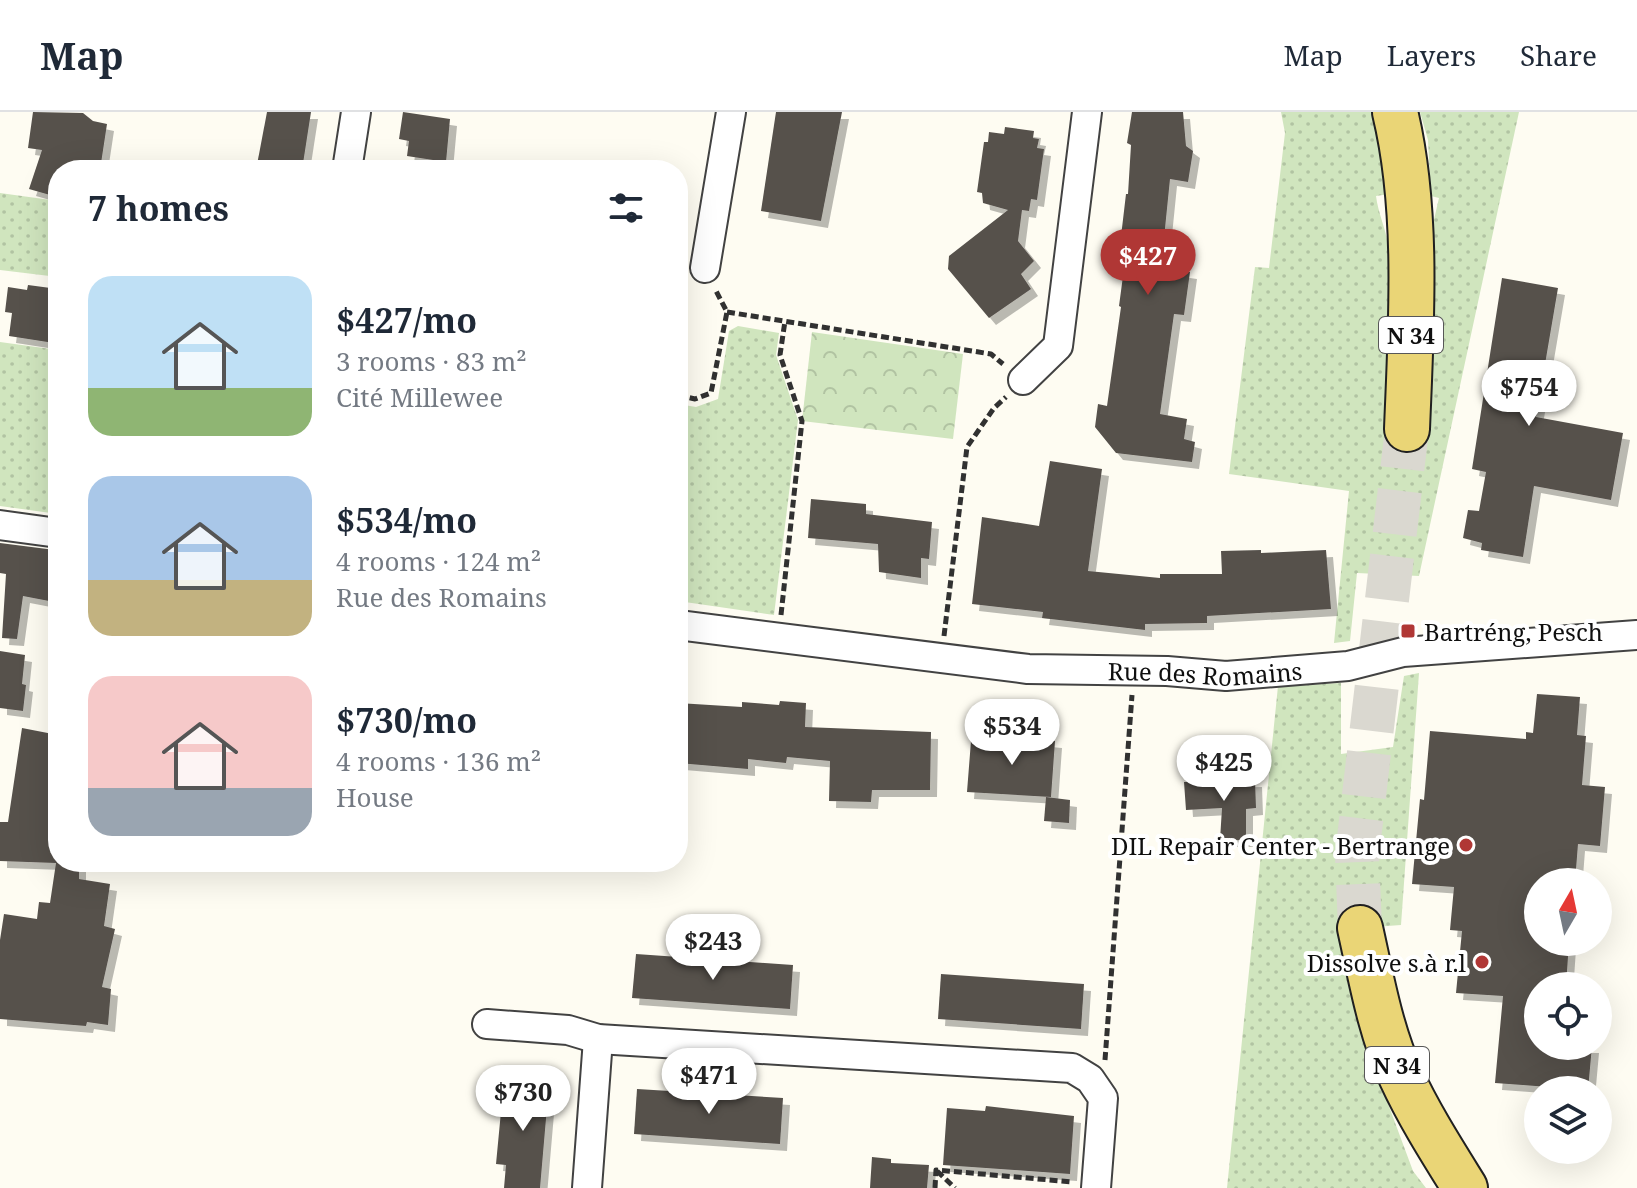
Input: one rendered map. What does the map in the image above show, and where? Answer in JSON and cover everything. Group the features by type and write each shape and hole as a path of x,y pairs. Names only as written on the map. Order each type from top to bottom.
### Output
{"main road":[{"name":"N 34","path":"1395,112 1403,146 1410,241 1412,327 1407,429"},
{"name":"N 34","path":"1360,928 1379,1012 1400,1074 1429,1131 1465,1188"}],"street":[{"path":"349,160 356,112"},
{"path":"705,268 731,112"},
{"path":"1023,380 1058,346 1087,112"},
{"path":"0,525 48,532"},
{"name":"Rue des Romains","path":"688,626 1028,669 1134,670 1226,676 1348,666 1403,652 1637,635"},
{"path":"487,1024 568,1030 598,1039 1072,1068 1090,1079 1103,1098 1085,1185"},
{"path":"587,1188 598,1039"}],"path":[{"path":"688,397 695,399 711,393 727,312 705,268"},
{"path":"727,312 991,354 1023,380 994,408 967,447 941,657"},
{"path":"779,637 802,421 780,355 785,321"},
{"path":"1090,1079 1107,1057 1134,670"},
{"path":"936,1170 1085,1185"},
{"path":"935,1188 936,1170"},
{"path":"936,1170 955,1188"}],"green space":[{"path":"1281,112 1371,112 1389,194 1376,196 1388,245 1391,290 1385,428 1428,433 1433,324 1429,241 1439,198 1431,196 1428,140 1420,112 1519,112 1419,576 1357,573 1350,641 1334,643 1349,491 1229,474 1255,267 1269,268 1285,133"},
{"path":"0,193 48,200 48,276 0,270"},
{"path":"738,326 779,333 776,355 798,420 774,615 688,602 688,406 696,407 718,399 729,331"},
{"path":"812,332 963,354 953,439 802,421"},
{"path":"0,342 48,349 48,513 0,506"},
{"path":"1419,673 1401,925 1360,928 1343,943 1355,1015 1413,1171 1426,1188 1227,1188 1278,686 1341,683 1341,754 1393,747 1404,676"}],"building":[{"path":"33,112 83,113 93,121 107,124 102,160 48,160 48,194 29,189 42,150 28,148"},
{"path":"267,112 311,112 304,160 258,160"},
{"path":"403,112 450,119 446,160 407,156 409,141 399,139"},
{"path":"776,112 842,112 821,221 761,211"},
{"path":"1132,112 1183,112 1186,146 1193,151 1188,182 1170,179 1161,268 1190,272 1184,315 1174,314 1160,414 1187,419 1184,439 1195,442 1192,462 1116,453 1095,427 1098,404 1107,406 1121,307 1127,246 1120,245 1128,194 1131,145 1127,143"},
{"path":"1005,127 1034,131 1033,138 1039,139 1037,148 1044,149 1037,200 1031,199 1029,211 1022,210 1018,241 1034,261 1021,274 1031,289 989,318 948,269 949,256 1008,210 983,203 982,193 977,192 984,142 988,142 989,132 1004,134"},
{"path":"1502,278 1558,288 1536,417 1623,433 1611,500 1534,486 1523,557 1481,550 1482,543 1463,538 1468,510 1479,511 1486,472 1472,469"},
{"path":"28,285 48,288 48,342 9,336 12,313 5,312 8,287 27,290"},
{"path":"1050,461 1102,469 1088,571 1160,578 1160,574 1222,574 1221,551 1326,550 1331,609 1207,616 1207,623 1145,624 1145,630 1042,618 1043,612 972,604 982,517 1039,526"},
{"path":"811,499 866,504 866,514 932,522 929,559 921,558 921,578 879,572 878,544 808,538"},
{"path":"0,543 48,549 48,601 23,596 17,639 2,638 6,574 0,573"},
{"path":"0,651 25,655 23,711 0,708"},
{"path":"1537,694 1580,697 1577,735 1586,736 1582,785 1605,787 1600,846 1578,844 1576,868 1524,868 1524,956 1568,956 1567,972 1524,972 1524,1060 1591,1060 1589,1076 1524,1076 1524,1085 1495,1083 1503,996 1456,993 1462,931 1450,930 1454,887 1412,884 1430,731 1526,739 1526,732 1533,733"},
{"path":"780,701 806,703 805,727 931,732 930,790 872,790 871,802 829,801 830,761 787,757 786,763 748,759 748,769 688,764 688,704 742,707 742,702 779,705"},
{"path":"22,728 48,733 48,863 0,861 0,822 8,822"},
{"path":"999,736 1055,741 1051,797 967,792 971,741 998,742"},
{"path":"1255,780 1256,808 1246,809 1246,840 1220,840 1222,808 1186,810 1184,782"},
{"path":"1046,797 1070,800 1069,823 1044,821"},
{"path":"55,872 79,872 79,879 110,884 104,926 115,929 102,987 111,989 108,1025 0,1019 0,940 4,914 37,919 39,902 50,903"},
{"path":"636,954 793,965 790,1009 632,998"},
{"path":"941,974 1084,984 1081,1029 938,1019"},
{"path":"504,1080 549,1084 540,1188 504,1188 506,1165 496,1164"},
{"path":"637,1089 783,1098 780,1144 634,1134"},
{"path":"986,1106 1074,1116 1070,1174 943,1165 947,1108 985,1111"},
{"path":"872,1157 891,1159 891,1163 929,1165 927,1188 870,1188"}],"tunnel":[{"path":"1360,928 1357,855 1407,429"}],"place":[{"name":"Bartréng, Pesch","path":"1408,631"},
{"name":"DIL Repair Center - Bertrange","path":"1466,845"},
{"name":"Dissolve s.à r.l","path":"1482,962"}]}
